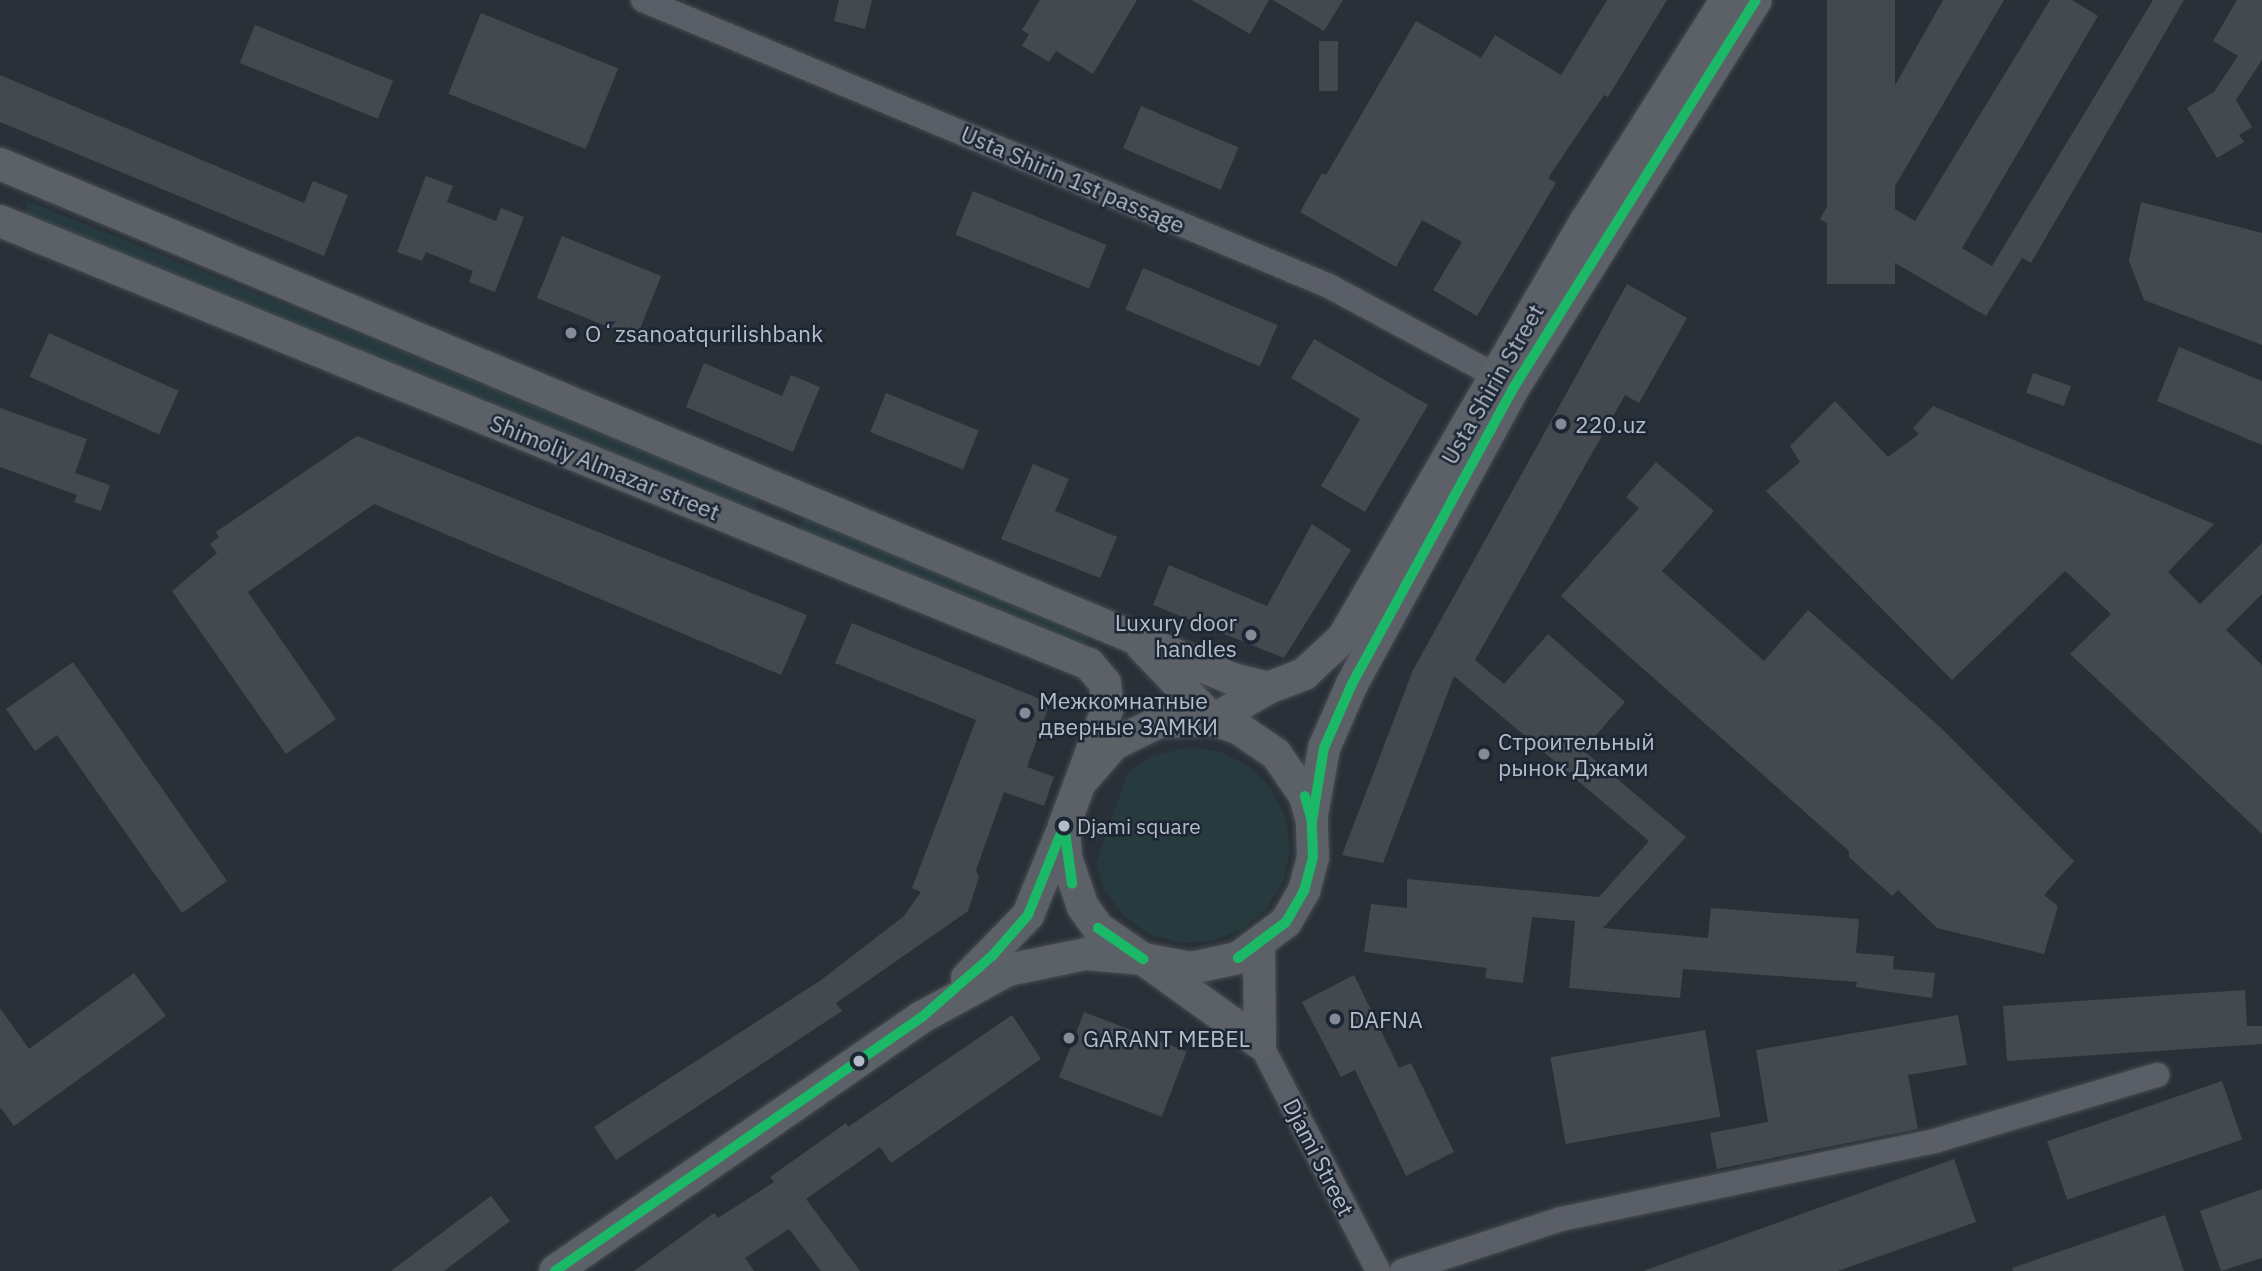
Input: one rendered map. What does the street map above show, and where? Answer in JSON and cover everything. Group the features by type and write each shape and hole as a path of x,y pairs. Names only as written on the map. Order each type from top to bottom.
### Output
{"main road":[{"name":"Usta Shirin Street","path":"1312,821 1324,748 1352,684 1586,221 1726,0"},
{"name":"Usta Shirin Street","path":"1213,720 1268,688 1304,674 1343,638 1505,381 1756,0"},
{"path":"0,215 8,167"},
{"name":"Shimoliy Almazar street","path":"8,167 1233,679 1268,688"},
{"name":"Shimoliy Almazar street","path":"0,221 1089,664 1105,683 1108,707 1080,783"},
{"path":"773,535 789,493"},
{"name":"Shimoliy Almazar street","path":"1132,636 1213,720"},
{"path":"555,1271 922,1017 1007,970 1053,958 1086,954 1143,959 1191,968 1238,958 1259,946 1286,922 1304,891 1313,856 1312,821 1305,796 1276,754 1256,738 1213,720 1184,718 1135,731 1096,761 1080,783 1037,898 1017,931 922,1017"},
{"path":"1064,826 1072,883 1083,907 1118,945 1143,959 1260,1043"},
{"path":"1259,946 1260,1043"}],"street":[{"name":"Usta Shirin 1st passage","path":"643,0 1329,286 1505,381"},
{"name":"Djami Street","path":"1260,1043 1378,1271"},
{"path":"1402,1271 1561,1219 1934,1141 2157,1075"}],"green space":[{"path":"28,201 760,496 754,512 25,215"},
{"path":"807,517 1090,634 1084,648 801,530 800,522"},
{"path":"1187,748 1218,751 1247,765 1270,787 1285,816 1290,848 1284,880 1267,908 1243,929 1213,941 1180,943 1149,934 1123,915 1104,889 1096,863 1128,772 1155,755"}],"building":[{"path":"839,0 872,0 865,29 834,21"},
{"path":"1040,0 1137,0 1093,74 1056,51 1049,62 1022,46 1029,34 1022,30"},
{"path":"1192,0 1269,0 1250,34"},
{"path":"1273,0 1343,0 1324,31"},
{"path":"1607,0 1667,0 1608,97 1604,95 1548,178 1556,183 1477,316 1433,290 1462,242 1422,220 1396,267 1300,212 1322,173 1326,175 1416,21 1481,58 1495,35 1561,75"},
{"path":"1827,0 1895,0 1895,284 1827,284"},
{"path":"1943,0 2004,0 1885,203 1915,221 2050,0 2072,0 2098,16 1962,248 1992,266 2153,0 2184,0 2031,263 2022,258 1986,316 1820,219"},
{"path":"2237,0 2262,0 2262,60 2236,100 2252,127 2239,135 2244,142 2217,158 2187,108 2214,92 2238,56 2213,41"},
{"path":"481,13 618,68 586,149 448,94"},
{"path":"255,25 393,81 378,119 240,63"},
{"path":"1319,41 1338,41 1338,91 1319,91"},
{"path":"0,75 304,203 313,181 348,195 324,256 0,122"},
{"path":"1141,106 1239,147 1221,190 1123,148"},
{"path":"426,176 453,186 447,202 496,221 501,208 524,217 495,292 469,282 473,271 426,252 422,261 397,252"},
{"path":"973,191 1107,245 1089,289 955,235"},
{"path":"2141,202 2262,233 2262,345 2144,300 2129,261"},
{"path":"562,236 661,276 636,338 537,298"},
{"path":"1143,268 1277,325 1260,366 1125,309"},
{"path":"1627,284 1687,318 1639,403 1625,395 1475,660 1504,684 1548,634 1625,702 1583,750 1686,837 1603,928 1708,938 1711,908 1859,919 1856,953 1894,956 1893,969 1935,973 1932,998 1856,987 1857,982 1683,969 1680,998 1569,988 1575,921 1532,917 1523,983 1485,978 1487,968 1364,952 1371,904 1407,908 1407,879 1599,897 1649,841 1454,676 1383,863 1342,855 1413,670"},
{"path":"49,333 179,391 159,435 29,377"},
{"path":"1314,339 1428,405 1365,512 1321,486 1360,419 1291,378"},
{"path":"2179,347 2262,381 2262,445 2157,401"},
{"path":"704,363 782,396 791,375 820,387 793,452 686,407"},
{"path":"2033,373 2071,386 2064,406 2026,393"},
{"path":"886,393 979,430 963,469 870,432"},
{"path":"1835,401 1888,457 1919,434 1913,428 1933,406 2214,524 2168,572 2200,604 2262,543 2262,594 2226,630 2262,665 2262,834 2070,654 2111,614 2065,571 1952,680 1766,491 1800,462 1790,446"},
{"path":"0,408 87,439 75,473 110,485 101,511 74,502 77,495 0,467"},
{"path":"357,436 807,615 781,675 374,504 248,592 336,719 286,754 172,591 217,553 210,544 219,537 216,532"},
{"path":"1656,462 1714,511 1662,571 1764,661 1808,610 1941,728 2074,861 2044,895 2058,906 2044,954 1937,928 1898,890 1892,896 1849,857 1849,851 1561,596 1639,508 1626,497"},
{"path":"1033,464 1069,479 1055,511 1117,537 1100,578 1001,539"},
{"path":"1312,524 1351,550 1284,658 1153,605 1169,565 1267,606"},
{"path":"852,623 1050,703 1027,767 1054,777 1044,806 1004,792 976,870 979,877 968,911 836,1003 842,1011 616,1160 594,1127 821,980 904,916 921,892 912,888 976,720 835,663"},
{"path":"73,662 227,881 182,913 57,735 35,751 6,709"},
{"path":"134,973 166,1016 14,1126 0,1107 0,1008 29,1049"},
{"path":"1354,975 1399,1068 1411,1063 1454,1152 1406,1176 1355,1070 1341,1077 1302,1002"},
{"path":"2245,990 2247,1026 2262,1026 2262,1044 2007,1061 2003,1006"},
{"path":"1084,1012 1187,1051 1162,1117 1059,1077"},
{"path":"1012,1015 1041,1059 891,1163 880,1147 806,1199 860,1271 821,1271 789,1229 745,1258 754,1271 634,1271 714,1213 718,1218 774,1182 770,1177 846,1123 848,1127"},
{"path":"1958,1015 1967,1065 1908,1075 1918,1129 1717,1169 1710,1133 1768,1122 1756,1050"},
{"path":"1705,1030 1720,1117 1566,1144 1550,1057"},
{"path":"2222,1081 2242,1140 2067,1200 2047,1141"},
{"path":"1954,1159 1976,1222 1838,1271 1643,1271"},
{"path":"2262,1189 2262,1258 2221,1271 2200,1211"},
{"path":"491,1196 510,1221 444,1271 391,1271"},
{"path":"2165,1215 2184,1271 2013,1271 2012,1268"}],"transit line":[{"path":"1312,821 1324,748 1352,684 1514,387 1756,0"},
{"path":"1286,922 1304,891 1313,857 1312,821 1305,796"},
{"path":"1064,826 1072,883"},
{"path":"1064,826 1072,883"},
{"path":"555,1271 922,1017 993,955 1028,915 1064,826"},
{"path":"1238,958 1286,922"},
{"path":"1238,958 1286,922"},
{"path":"1098,928 1143,959"},
{"path":"1098,928 1143,959"}],"place":[{"name":"Oʻzsanoatqurilishbank","path":"571,333"},
{"name":"220.uz","path":"1561,424"},
{"name":"Luxury door handles","path":"1251,635"},
{"name":"Межкомнатные дверные ЗАМКИ","path":"1025,713"},
{"name":"Строительный рынок Джами","path":"1484,754"},
{"name":"Djami square","path":"1064,826"},
{"name":"DAFNA","path":"1335,1019"},
{"name":"GARANT MEBEL","path":"1069,1038"}]}
